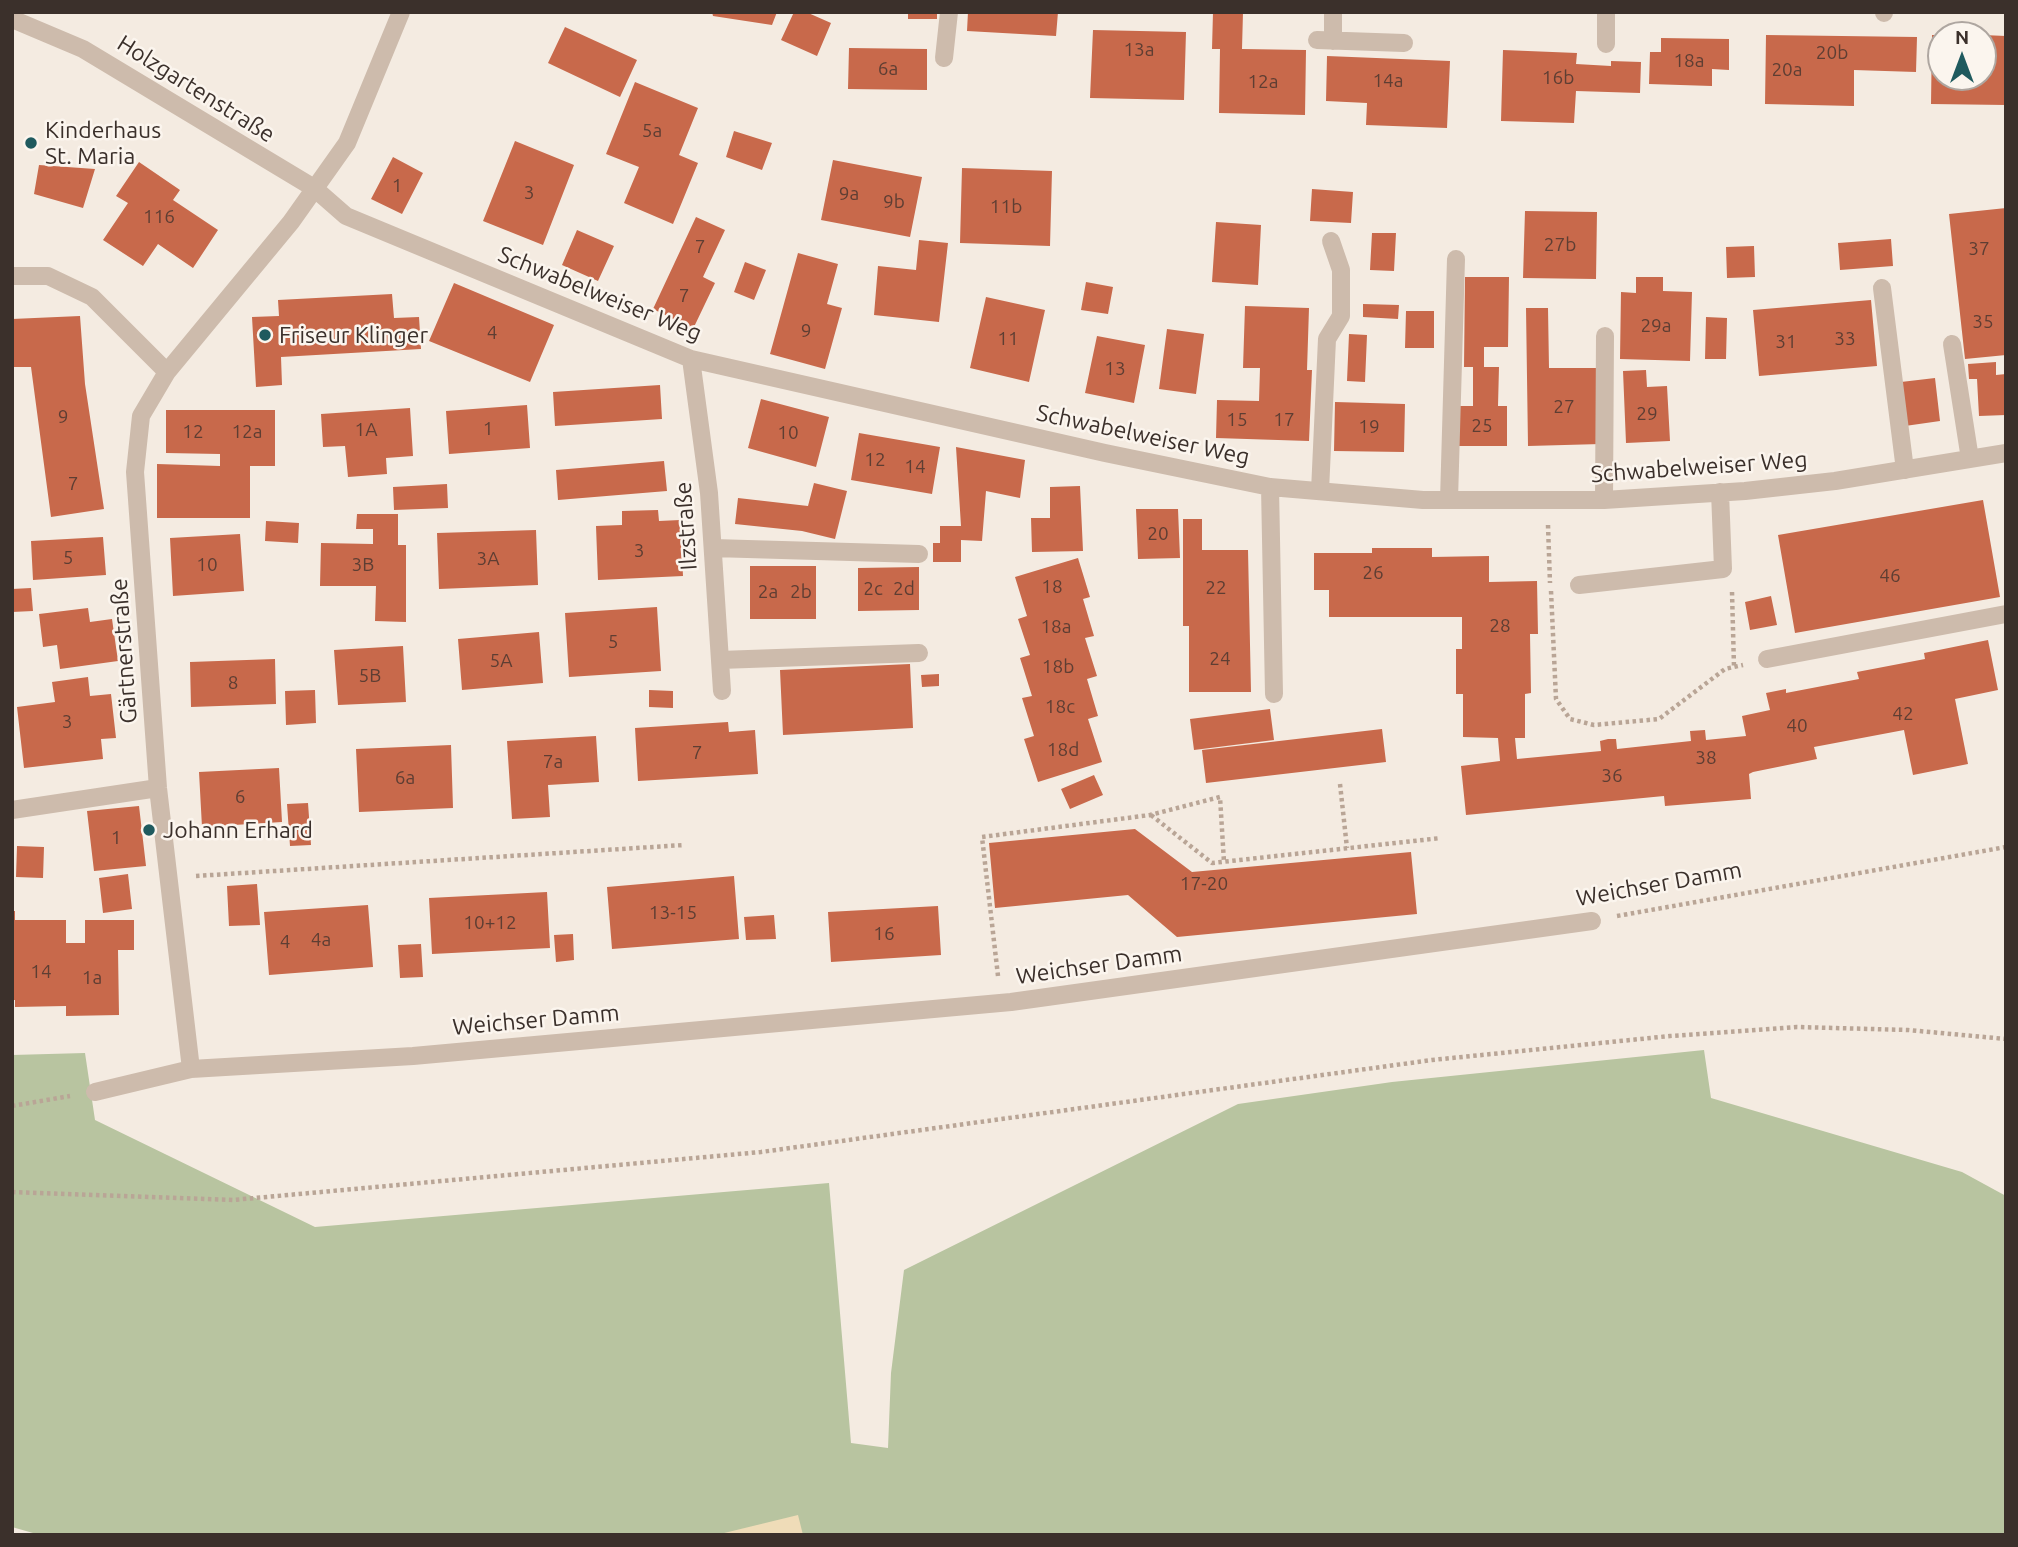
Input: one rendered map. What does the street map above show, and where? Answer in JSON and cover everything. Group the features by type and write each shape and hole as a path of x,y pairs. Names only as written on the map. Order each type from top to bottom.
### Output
{"street":[{"name":"Gärtnerstraße","path":"191,1069 171,877 158,788 135,472 141,416 167,372 290,222 347,143 401,12"},
{"path":"944,58 949,12"},
{"path":"1333,12 1325,40 1404,43"},
{"path":"1606,12 1606,44"},
{"name":"Holzgartenstraße","path":"12,19 83,49 314,188"},
{"name":"Schwabelweiser Weg","path":"314,188 346,215 691,359 1270,487 1449,500 1604,500 1835,481 2006,453"},
{"path":"1320,491 1327,339 1341,316 1341,270 1331,241"},
{"path":"1449,500 1456,259"},
{"path":"12,276 48,276 92,298 167,372"},
{"path":"1882,288 1905,470"},
{"path":"1604,500 1605,336"},
{"path":"1952,344 1970,459"},
{"name":"Ilzstraße","path":"691,359 708,480 722,691"},
{"path":"1270,487 1274,694"},
{"path":"1579,585 1723,569 1720,492"},
{"path":"713,548 919,554"},
{"path":"1767,659 2006,614"},
{"path":"720,660 919,653"},
{"path":"12,810 158,788"},
{"name":"Weichser Damm","path":"191,1069 413,1056 1002,1002 1592,921"},
{"path":"94,1092 191,1069"}],"path":[{"path":"1546,500 1556,699 1570,719 1594,725 1659,719 1725,669 1767,659"},
{"path":"1732,598 1734,667"},
{"path":"1340,784 1347,848"},
{"path":"1002,1002 982,837 1150,815 1220,797 1224,862"},
{"path":"1150,815 1212,863 1441,838"},
{"path":"171,877 684,845"},
{"name":"Weichser Damm","path":"1592,921 2006,847"},
{"path":"12,1192 233,1200 761,1152 1418,1062 1670,1036 1797,1027 1908,1030 2006,1039"},
{"path":"12,1106 94,1092"}],"green space":[{"path":"1704,1050 1711,1098 1962,1172 2006,1196 2006,1535 40,1535 12,1527 12,1055 85,1053 95,1120 315,1227 829,1183 851,1443 888,1448 891,1373 904,1270 1238,1104 1392,1082"}],"sand":[{"path":"798,1515 803,1535 716,1535"}],"building":[{"path":"712,12 777,12 772,25 713,16"},
{"path":"794,12 806,12 831,23 817,56 781,40"},
{"path":"908,12 937,12 937,19 908,19"},
{"path":"968,12 1058,12 1056,36 967,31"},
{"path":"1213,12 1243,12 1242,49 1306,50 1305,115 1219,113 1220,49 1212,49"},
{"path":"565,27 637,60 620,97 548,63"},
{"path":"1093,30 1186,32 1184,100 1090,98"},
{"path":"1766,35 1917,37 1916,72 1854,70 1854,106 1765,104"},
{"path":"1997,36 2006,36 2006,105 1931,104 1931,91 1997,91"},
{"path":"1661,38 1729,39 1729,70 1712,69 1712,86 1649,84 1650,52 1661,52"},
{"path":"849,48 927,49 927,90 848,89"},
{"path":"1503,50 1577,53 1576,64 1611,66 1611,61 1641,62 1640,93 1576,91 1574,123 1501,121"},
{"path":"1327,56 1450,61 1447,128 1366,125 1367,103 1326,101"},
{"path":"635,82 698,108 679,155 698,163 673,224 624,203 639,167 606,154"},
{"path":"734,131 772,143 762,170 726,157"},
{"path":"515,141 574,165 543,245 483,221"},
{"path":"393,157 423,173 402,214 371,199"},
{"path":"833,160 922,177 910,237 821,220"},
{"path":"139,162 180,190 173,200 218,230 193,268 158,244 143,266 103,240 128,203 116,196"},
{"path":"39,165 95,169 83,208 34,194"},
{"path":"962,168 1052,171 1050,246 960,243"},
{"path":"1312,189 1353,192 1351,223 1310,221"},
{"path":"2006,208 2006,355 1965,359 1949,214"},
{"path":"1525,211 1597,212 1596,279 1523,278"},
{"path":"696,217 725,230 703,277 715,283 693,329 653,309"},
{"path":"1216,222 1261,225 1258,285 1212,282"},
{"path":"577,230 614,246 598,281 562,265"},
{"path":"1372,233 1396,233 1394,271 1370,270"},
{"path":"1891,239 1893,266 1840,270 1838,243"},
{"path":"919,240 948,243 939,322 874,315 878,266 916,270"},
{"path":"1754,246 1755,277 1727,278 1726,247"},
{"path":"798,253 838,264 827,304 842,308 825,369 770,354"},
{"path":"745,262 766,270 754,300 734,292"},
{"path":"1465,277 1509,277 1508,347 1484,347 1484,367 1499,367 1498,406 1507,406 1507,446 1457,446 1457,406 1473,406 1473,367 1464,367"},
{"path":"1636,277 1663,277 1663,291 1692,292 1690,361 1620,359 1621,292 1636,293"},
{"path":"1086,282 1113,287 1108,314 1081,310"},
{"path":"454,283 554,325 530,382 429,341"},
{"path":"392,294 394,318 419,317 421,349 281,357 282,385 256,387 252,317 279,316 278,300"},
{"path":"986,297 1045,310 1029,382 970,368"},
{"path":"1871,300 1877,366 1759,376 1753,310"},
{"path":"1363,304 1399,305 1398,319 1363,317"},
{"path":"1245,306 1309,308 1307,370 1312,370 1309,441 1216,438 1217,400 1259,401 1260,368 1243,368"},
{"path":"1526,308 1548,308 1549,368 1600,368 1601,444 1528,446"},
{"path":"1406,311 1434,311 1434,348 1405,348"},
{"path":"80,316 85,384 104,509 51,517 31,367 12,367 12,319"},
{"path":"1706,317 1727,318 1726,359 1705,359"},
{"path":"1167,329 1204,334 1196,394 1159,389"},
{"path":"1349,334 1367,335 1365,382 1347,381"},
{"path":"1097,336 1145,345 1134,403 1085,393"},
{"path":"1996,362 1996,375 2006,374 2006,415 1979,416 1977,379 1969,379 1968,364"},
{"path":"1646,370 1647,387 1667,386 1670,441 1626,443 1623,371"},
{"path":"1935,378 1940,421 1905,426 1901,382"},
{"path":"660,385 662,419 555,426 553,392"},
{"path":"761,399 829,417 816,467 748,448"},
{"path":"1335,402 1405,404 1404,452 1334,451"},
{"path":"527,405 530,448 449,454 446,411"},
{"path":"410,408 413,456 386,458 387,474 348,477 345,446 323,447 321,414"},
{"path":"166,410 275,410 275,466 250,466 250,518 157,518 157,464 220,466 220,454 166,453"},
{"path":"859,433 940,447 932,494 851,480"},
{"path":"956,447 1025,460 1020,498 986,491 982,541 961,540 961,562 933,562 933,543 940,543 940,526 961,526"},
{"path":"664,461 667,491 558,500 556,470"},
{"path":"814,483 847,491 835,539 802,531 735,524 738,498 808,506"},
{"path":"447,484 448,508 394,510 393,487"},
{"path":"1080,486 1083,551 1032,552 1031,518 1050,518 1050,487"},
{"path":"1983,500 2000,597 1795,633 1778,535"},
{"path":"1136,509 1178,509 1180,558 1138,559"},
{"path":"658,510 659,521 680,520 683,576 598,580 596,526 622,525 622,511"},
{"path":"357,514 398,514 398,545 406,545 406,622 375,621 376,586 320,586 321,543 373,544 373,529 356,529"},
{"path":"1183,519 1202,519 1202,550 1248,550 1251,692 1189,692 1189,626 1183,626"},
{"path":"266,521 299,523 298,543 265,541"},
{"path":"536,530 538,585 439,589 437,533"},
{"path":"240,534 244,591 173,596 170,538"},
{"path":"103,537 106,575 33,580 31,541"},
{"path":"1372,548 1432,548 1432,557 1489,556 1489,582 1537,581 1538,634 1530,634 1531,693 1525,694 1525,738 1515,738 1517,759 1601,751 1600,741 1608,739 1616,739 1617,749 1691,741 1690,731 1705,730 1706,740 1746,736 1742,716 1770,710 1766,693 1786,689 1786,693 1859,679 1857,672 1925,659 1924,653 1988,640 1998,690 1955,699 1968,764 1913,775 1904,730 1814,747 1817,759 1753,772 1749,774 1751,799 1665,806 1664,796 1466,815 1461,766 1500,761 1498,738 1463,737 1463,694 1456,694 1456,649 1462,649 1462,617 1329,617 1329,590 1314,590 1314,553 1372,553"},
{"path":"1078,558 1090,597 1083,599 1094,636 1085,638 1097,676 1087,679 1098,716 1088,719 1102,762 1038,782 1024,739 1034,736 1022,698 1032,696 1020,658 1030,655 1018,619 1027,616 1015,577"},
{"path":"750,566 816,566 816,619 750,619"},
{"path":"919,567 919,610 858,611 858,568"},
{"path":"31,588 33,611 12,612 12,589"},
{"path":"1771,596 1777,625 1750,630 1745,602"},
{"path":"657,607 661,671 569,677 565,613"},
{"path":"88,608 90,622 112,619 118,661 60,669 57,645 43,647 39,614"},
{"path":"539,632 543,683 462,690 458,639"},
{"path":"403,646 406,702 338,705 334,650"},
{"path":"275,659 276,704 191,707 190,662"},
{"path":"910,664 913,728 783,735 780,670"},
{"path":"939,674 939,686 922,687 921,675"},
{"path":"88,677 90,696 111,694 116,738 101,739 103,759 24,768 17,707 55,702 52,682"},
{"path":"315,690 316,723 286,725 285,691"},
{"path":"649,690 673,691 673,708 649,707"},
{"path":"1270,709 1274,740 1194,750 1190,719"},
{"path":"728,722 729,732 755,730 758,774 638,781 635,728"},
{"path":"1382,729 1386,762 1206,783 1202,750"},
{"path":"596,736 599,782 548,785 550,817 512,819 507,741"},
{"path":"451,745 453,808 359,812 356,749"},
{"path":"279,768 282,822 202,827 199,772"},
{"path":"1094,775 1103,795 1070,809 1061,789"},
{"path":"308,803 311,845 290,846 287,804"},
{"path":"139,806 146,866 94,871 87,811"},
{"path":"1135,829 1192,872 1411,852 1417,914 1177,937 1128,895 995,908 989,843"},
{"path":"17,846 44,847 43,878 16,877"},
{"path":"128,874 132,909 103,913 99,878"},
{"path":"734,876 739,939 612,949 607,887"},
{"path":"257,884 260,925 229,926 227,886"},
{"path":"547,892 550,948 432,954 429,898"},
{"path":"368,905 373,967 269,975 264,912"},
{"path":"938,906 941,955 831,962 828,912"},
{"path":"12,911 15,911 15,920 66,920 66,943 85,943 85,920 134,920 134,950 118,950 119,1015 66,1016 66,1006 15,1007 15,1000 12,1000"},
{"path":"774,915 776,939 746,940 744,917"},
{"path":"573,934 574,960 556,962 554,935"},
{"path":"421,944 423,977 400,978 398,945"}],"place":[{"name":"Kinderhaus St. Maria","path":"31,143"},
{"name":"Friseur Klinger","path":"265,335"},
{"name":"Johann Erhard","path":"149,830"}]}
